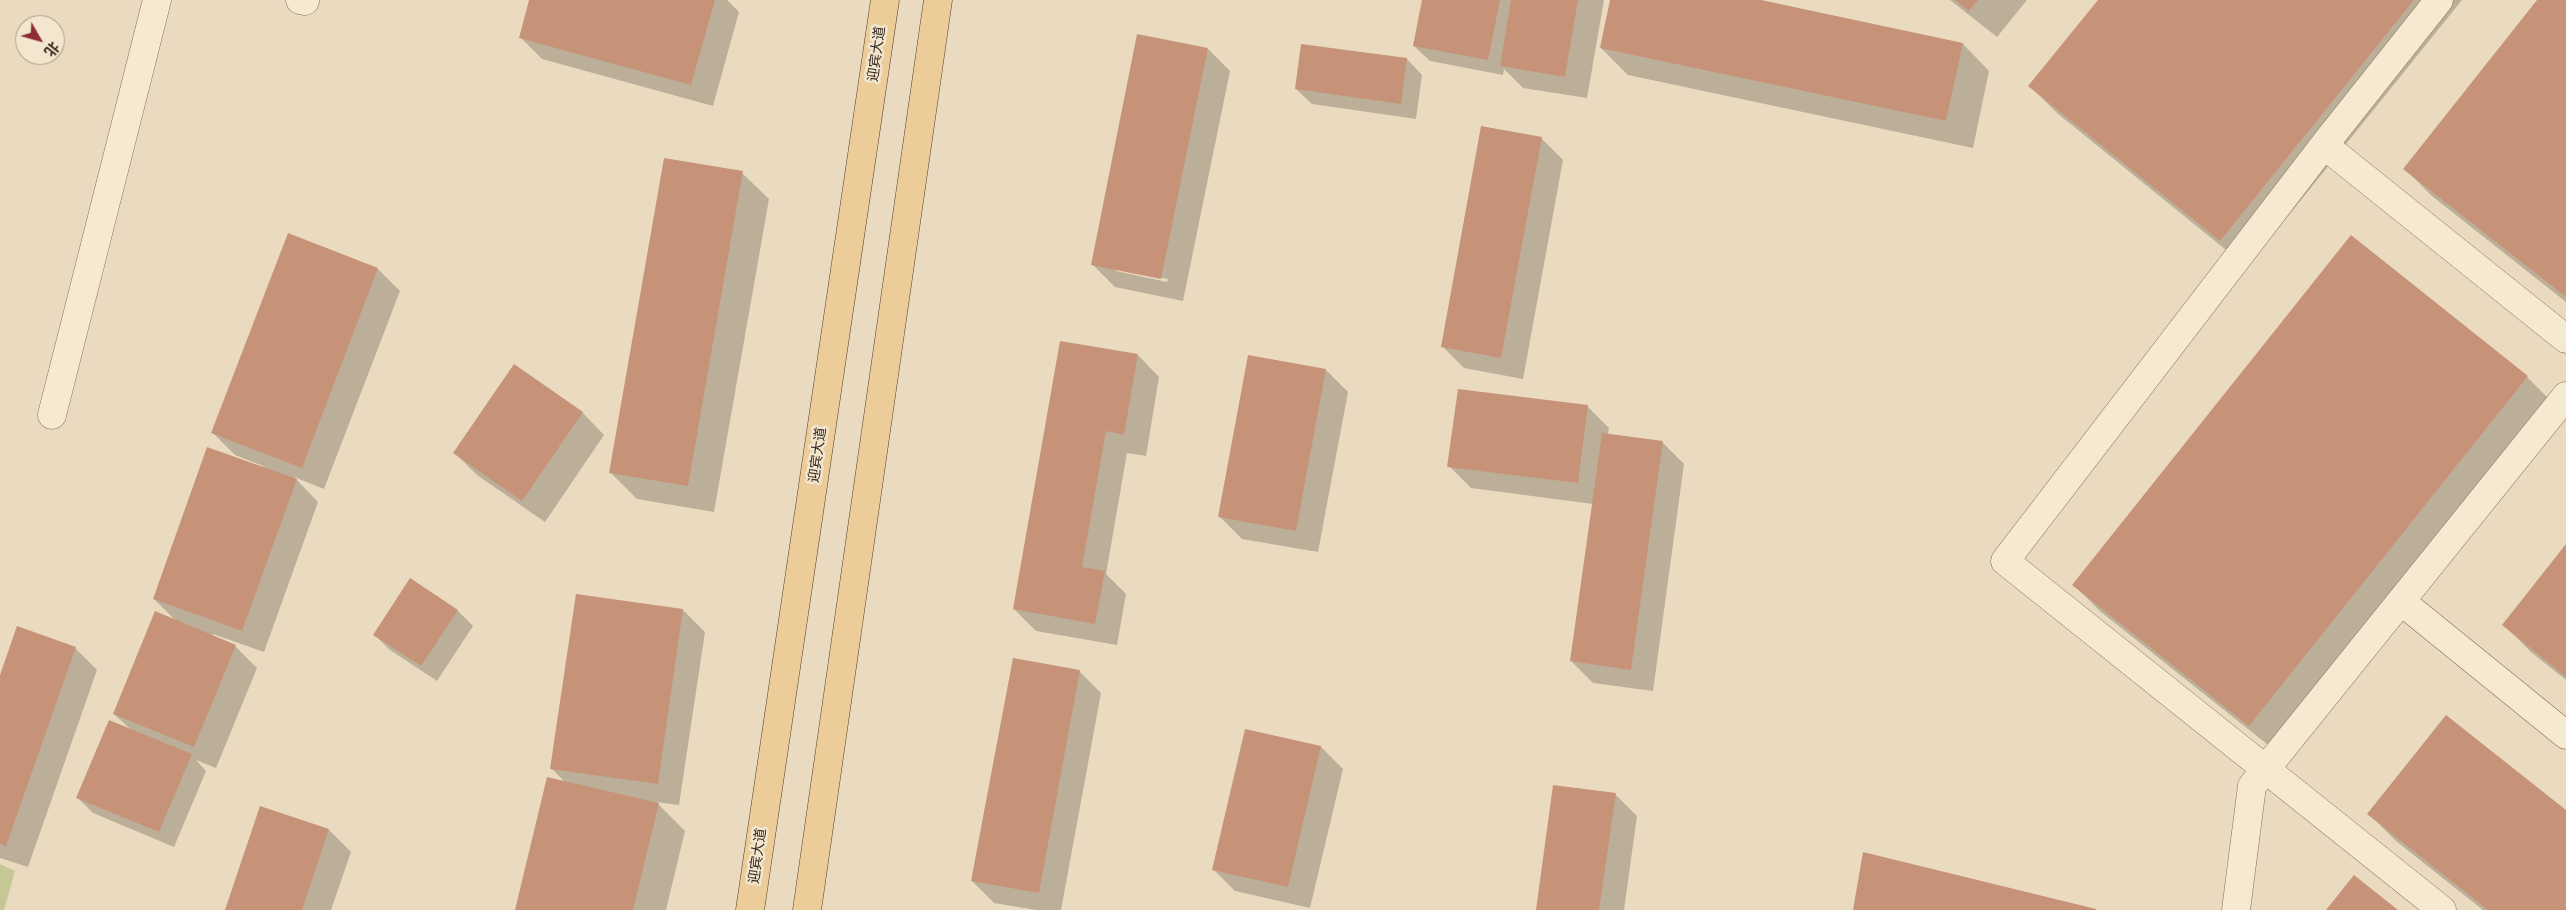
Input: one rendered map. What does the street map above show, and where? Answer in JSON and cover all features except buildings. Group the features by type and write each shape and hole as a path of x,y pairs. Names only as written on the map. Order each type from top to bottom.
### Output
{"main road":[{"name":"迎宾大道","path":"750,910 886,0"},
{"path":"807,910 938,0"}],"street":[{"path":"52,415 157,0"},
{"path":"2439,0 2324,146 2005,561 2442,910"},
{"path":"2324,146 2566,338"},
{"path":"2236,910 2252,786 2566,396"},
{"path":"2402,602 2566,735"}],"green space":[{"path":"0,864 15,871 4,910 0,910"}]}
